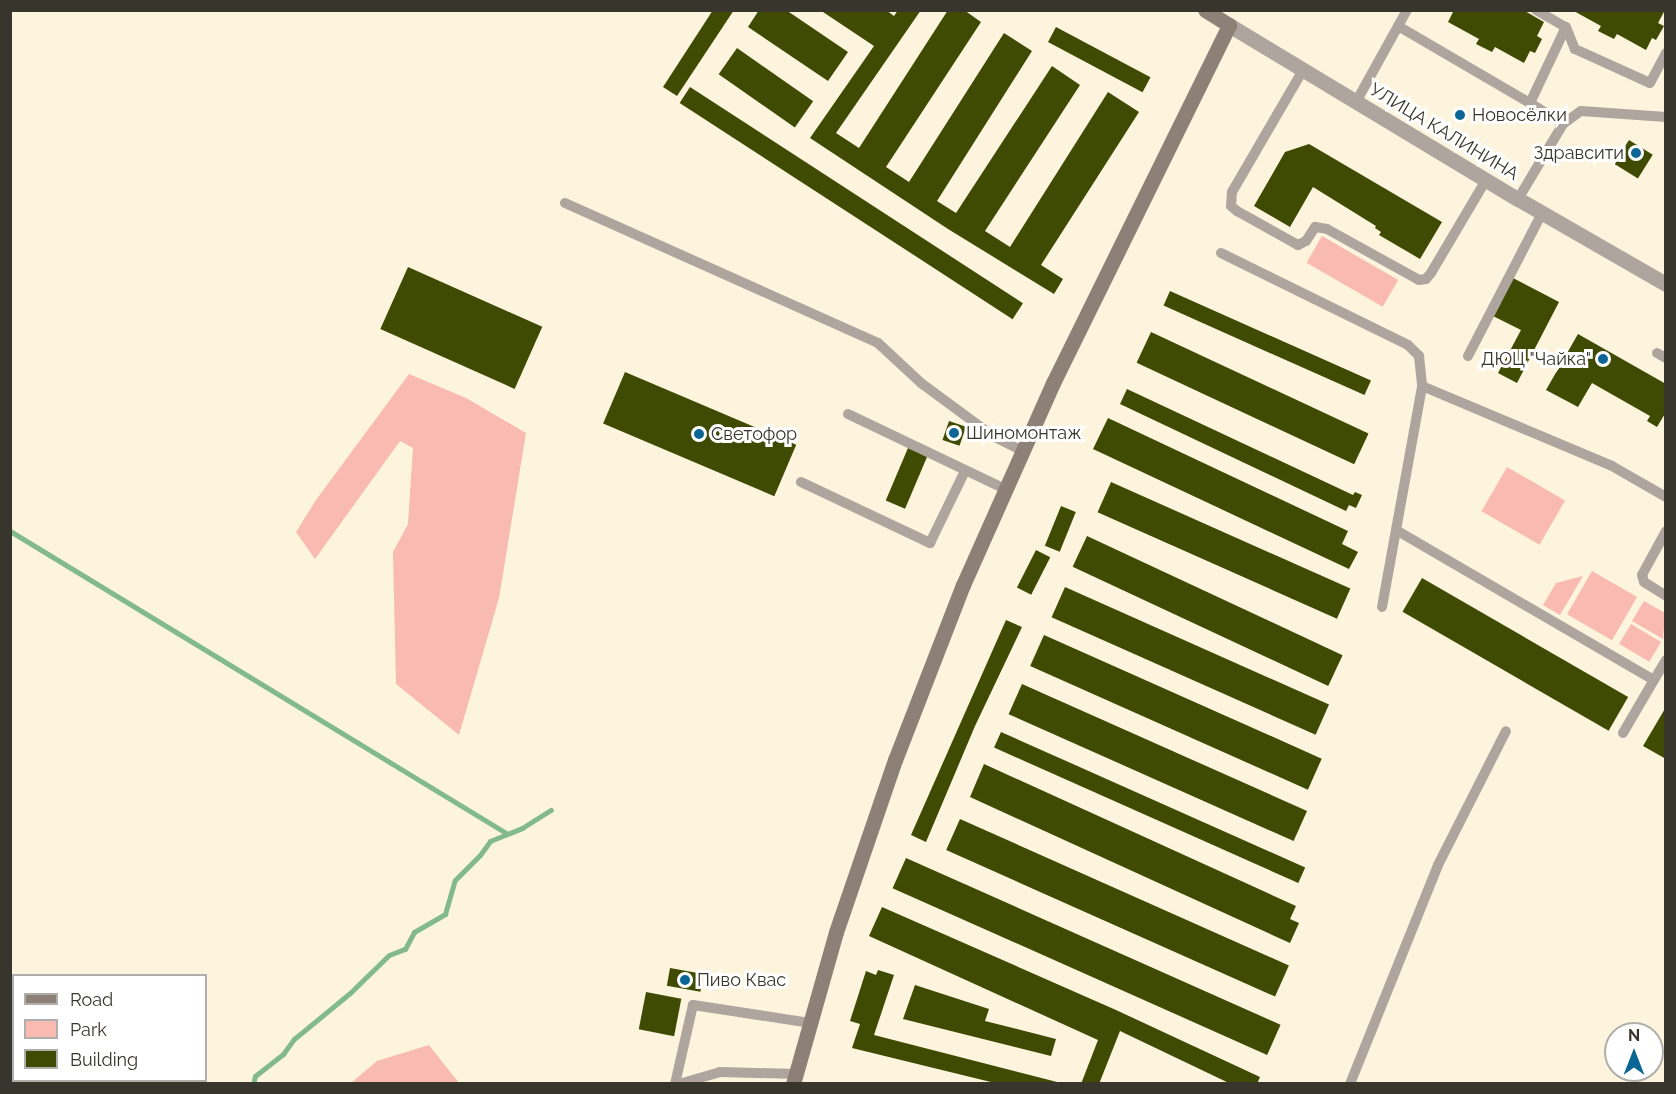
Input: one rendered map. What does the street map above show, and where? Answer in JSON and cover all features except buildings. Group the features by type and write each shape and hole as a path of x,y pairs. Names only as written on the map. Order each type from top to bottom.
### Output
{"main road":[{"name":"УЛИЦА КАЛИНИНА","path":"1205,10 1229,25"},
{"path":"795,1078 836,932 894,760 963,585 1023,451 1229,25"}],"street":[{"name":"УЛИЦА КАЛИНИНА","path":"1229,25 1518,200 1665,284"}],"lane":[{"path":"1356,102 1407,10"},
{"path":"1536,10 1566,27 1575,49 1650,83 1665,53"},
{"path":"1398,26 1563,124"},
{"path":"1530,103 1566,27"},
{"path":"1303,70 1232,192 1231,206 1237,211 1298,245 1306,241 1315,227 1327,229 1419,280 1425,279 1431,273 1486,180"},
{"path":"1518,200 1563,124 1581,111 1665,117"},
{"path":"566,203 878,343 921,383 993,436 1023,451"},
{"path":"1468,356 1542,213"},
{"path":"1221,253 1408,345 1419,356 1422,386 1382,607"},
{"path":"1422,386 1612,466 1665,497"},
{"path":"848,414 1005,489"},
{"path":"801,482 930,543 965,471"},
{"path":"1396,530 1654,680"},
{"path":"1665,531 1642,575 1644,582 1665,596"},
{"path":"1623,733 1665,660"},
{"path":"1350,1083 1438,865 1506,731"},
{"path":"795,1078 720,1072 677,1083 693,1005 810,1023"}],"green space":[{"path":"1322,236 1398,280 1383,307 1306,263"},
{"path":"409,374 466,398 526,433 499,598 459,735 396,684 393,552 408,524 413,448 400,441 315,559 296,532 316,500"},
{"path":"1507,467 1565,500 1540,545 1482,511"},
{"path":"1592,571 1637,597 1612,640 1567,614"},
{"path":"1583,576 1560,615 1543,605 1556,583"},
{"path":"1644,601 1665,613 1663,639 1632,621"},
{"path":"1631,624 1661,642 1649,662 1619,644"},
{"path":"429,1045 459,1083 351,1083 377,1061"}],"waterway":[{"path":"10,531 506,833"},
{"path":"253,1084 255,1076 283,1054 294,1039 350,993 389,955 405,949 414,932 445,914 455,880 480,855 490,841 522,828 551,810"}],"place":[{"name":"Новосёлки","path":"1460,115"},
{"name":"Здравсити","path":"1636,153"},
{"name":"ДЮЦ \"Чайка\"","path":"1603,359"},
{"name":"Шиномонтаж","path":"954,433"},
{"name":"Светофор","path":"699,434"},
{"name":"Пиво Квас","path":"685,980"}]}
